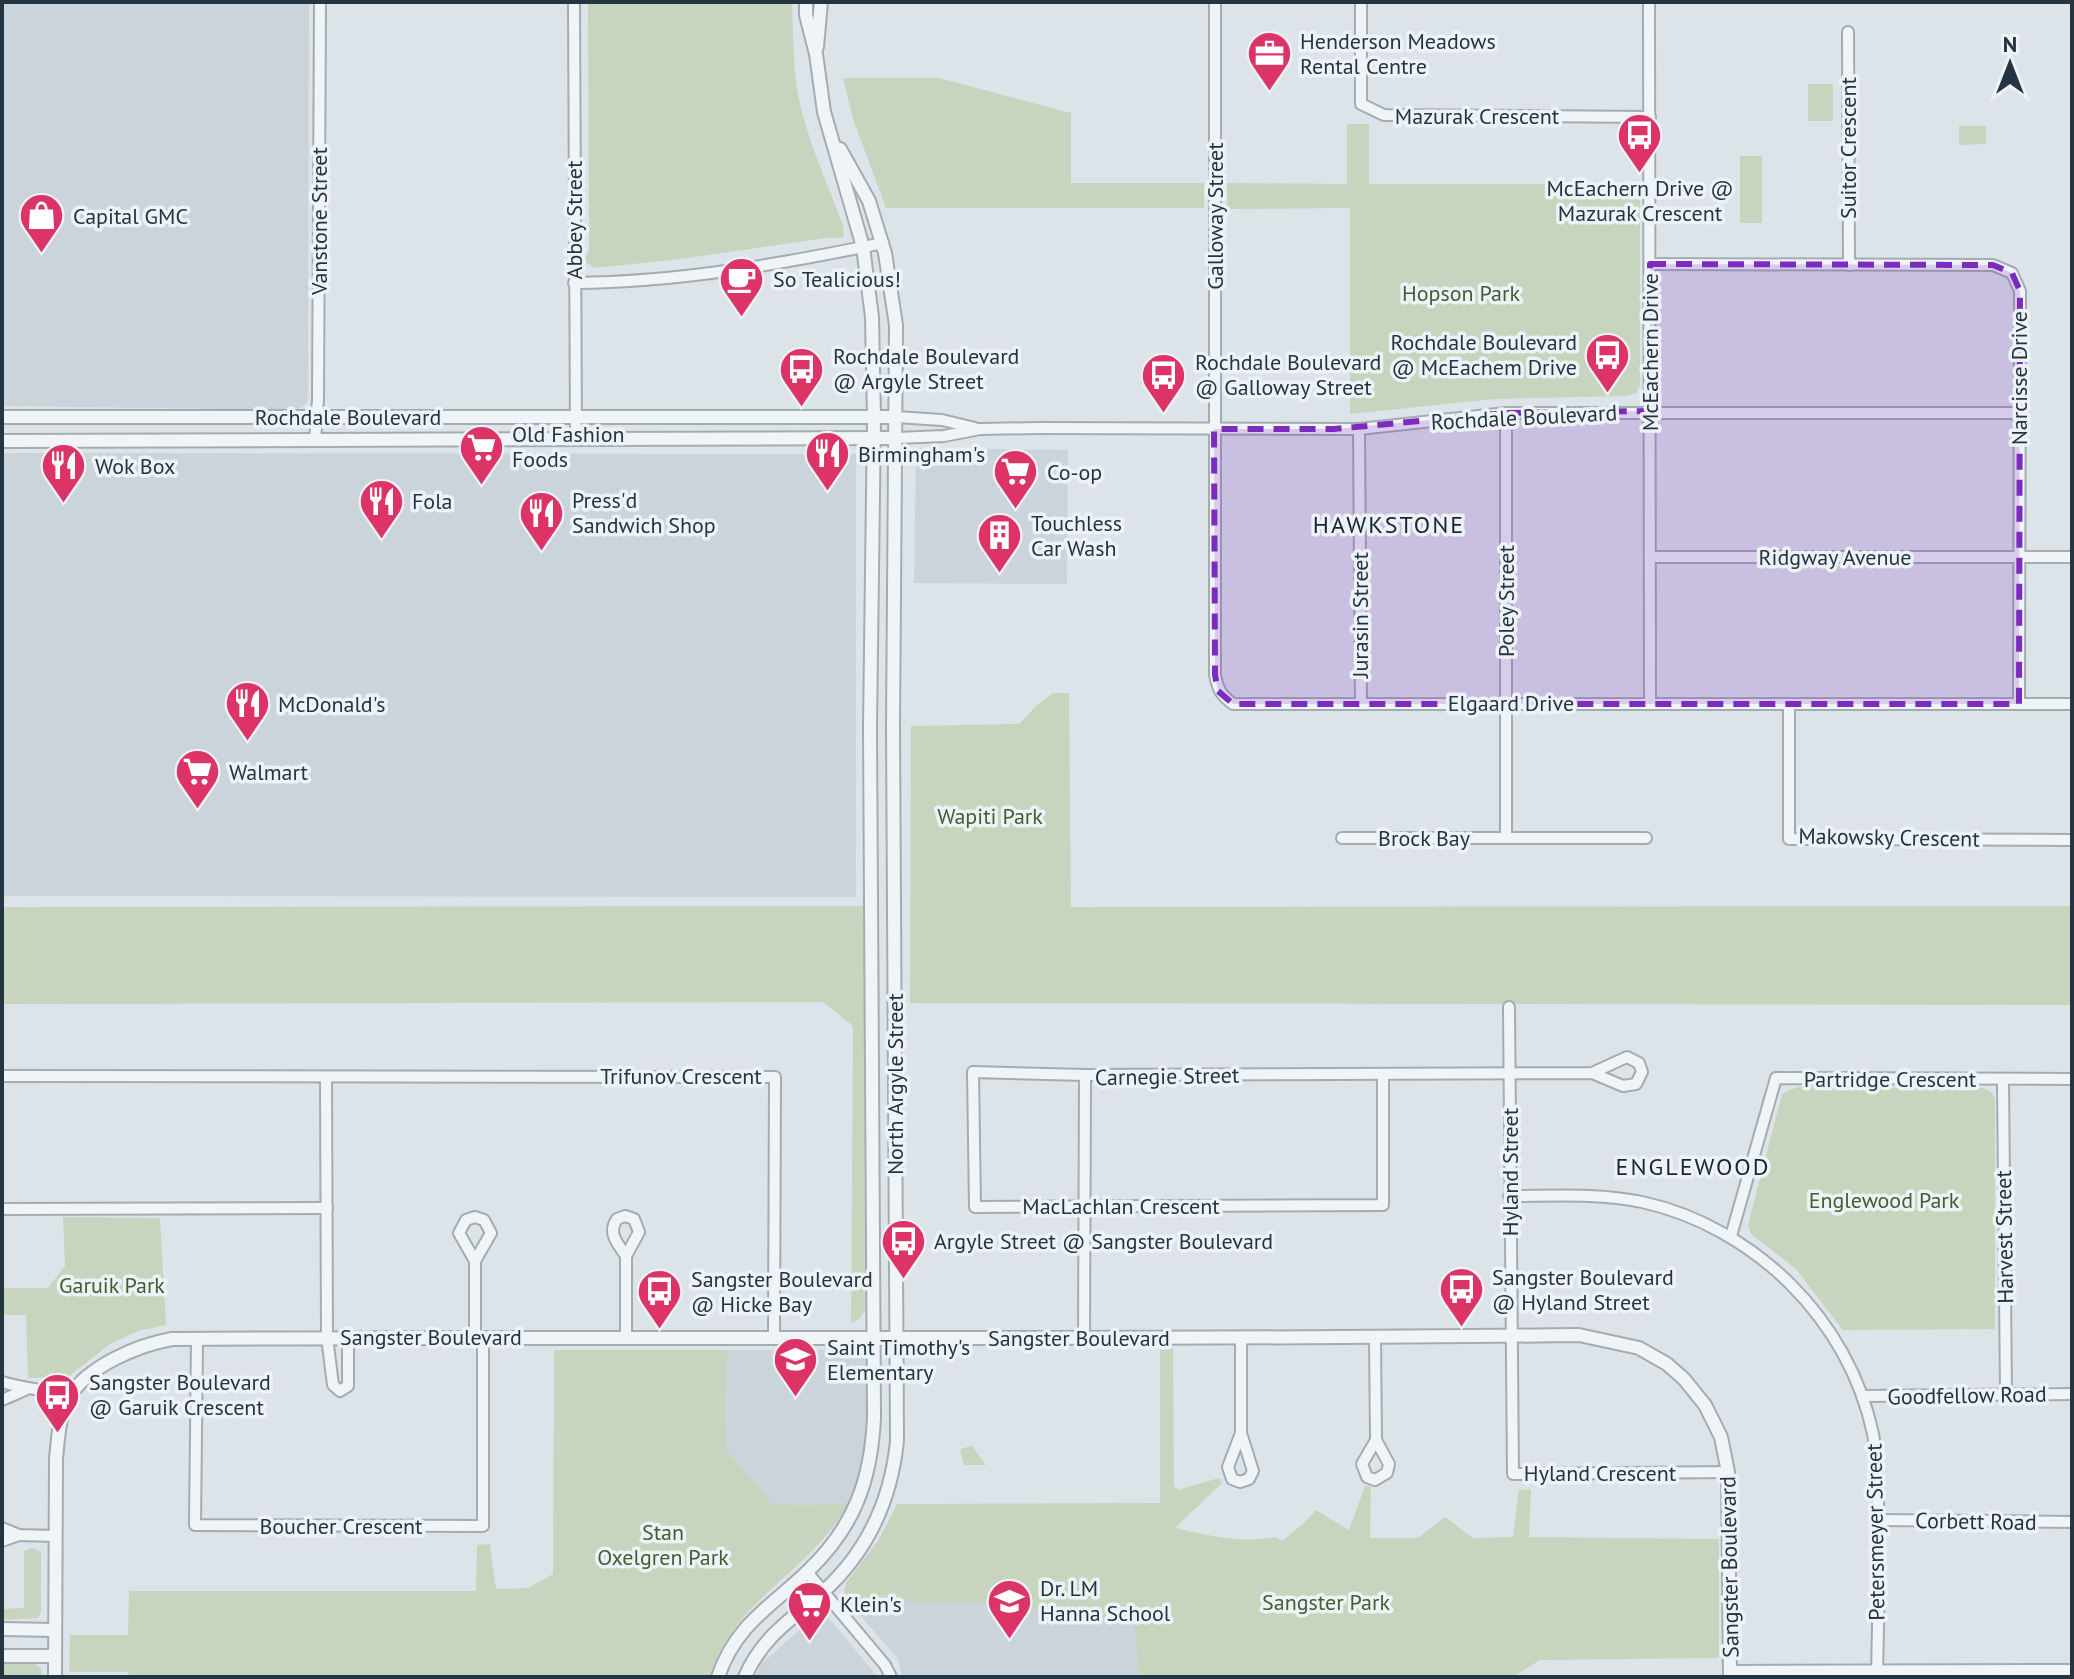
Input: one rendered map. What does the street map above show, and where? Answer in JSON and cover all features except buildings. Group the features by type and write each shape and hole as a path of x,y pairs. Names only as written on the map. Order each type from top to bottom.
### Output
{"street":[{"name":"Vanstone Street","path":"315,440 319,384 320,2"},
{"name":"Abbey Street","path":"574,2 576,438"},
{"path":"806,2 824,112 834,139"},
{"path":"816,54 821,2"},
{"name":"Galloway Street","path":"1214,429 1215,2"},
{"name":"Mazurak Crescent","path":"1361,2 1361,104 1384,115 1650,117"},
{"name":"McEachern Drive","path":"1649,2 1650,703"},
{"name":"Suitor Crescent","path":"1848,32 1849,265"},
{"name":"North Argyle Street","path":"745,1677 762,1645 824,1591 868,1537 881,1515 888,1494 897,1441 893,727 896,325 883,243 869,201 834,139"},
{"name":"North Argyle Street","path":"718,1677 740,1635 761,1611 807,1572 843,1529 857,1505 873,1450 872,317 863,247 842,181 834,139"},
{"path":"574,283 659,280 770,265 883,243"},
{"name":"Narcisse Drive","path":"1650,264 1993,265 2012,273 2020,291 2019,704"},
{"name":"Rochdale Boulevard","path":"2,441 896,438 944,436 980,429 1359,429 1506,413 2019,413"},
{"name":"Poley Street","path":"1506,413 1506,838"},
{"name":"Rochdale Boulevard","path":"2,417 896,417 942,420 980,429"},
{"name":"Elgaard Drive","path":"1214,429 1215,675 1218,691 1233,704 2072,704"},
{"name":"Jurasin Street","path":"1359,429 1361,704"},
{"name":"Ridgway Avenue","path":"1650,557 2019,557"},
{"path":"2019,557 2072,557"},
{"name":"Makowsky Crescent","path":"1789,704 1789,839 2072,840"},
{"name":"Brock Bay","path":"1342,838 1646,838"},
{"name":"Hyland Street","path":"1509,1007 1512,1336"},
{"name":"MacLachlan Crescent","path":"1085,1075 973,1072 975,1207 1383,1205 1383,1074"},
{"name":"Carnegie Street","path":"1084,1338 1085,1075 1592,1073"},
{"name":"Trifunov Crescent","path":"2,1076 775,1077 774,1337"},
{"path":"326,1078 327,1337 333,1385 340,1391 348,1386 348,1338"},
{"name":"Partridge Crescent","path":"1731,1236 1776,1078 2072,1079"},
{"name":"Harvest Street","path":"2003,1080 2006,1394"},
{"name":"Petersmeyer Street","path":"1509,1196 1582,1195 1642,1202 1693,1219 1731,1236 1782,1274 1819,1315 1862,1396 1874,1436 1879,1520 1877,1674"},
{"path":"2,1209 327,1208"},
{"path":"626,1256 626,1337"},
{"path":"475,1261 479,1337"},
{"name":"Sangster Boulevard","path":"70,1396 90,1376 129,1350 161,1341 197,1339 1579,1335 1606,1339 1639,1348 1667,1364 1705,1405 1721,1437 1728,1472 1731,1674"},
{"path":"1375,1336 1376,1440"},
{"name":"Hyland Crescent","path":"1512,1336 1513,1474 1728,1472"},
{"name":"Boucher Crescent","path":"197,1339 195,1525 483,1526 479,1337"},
{"path":"1241,1338 1241,1433"},
{"path":"2,1382 25,1390 54,1391 70,1396 58,1434 55,1677"},
{"path":"2,1400 25,1390"},
{"name":"Goodfellow Road","path":"1862,1396 2072,1394"},
{"name":"Corbett Road","path":"1879,1520 2072,1522"},
{"path":"2,1528 19,1535 55,1536"},
{"path":"2,1541 19,1535"},
{"path":"807,1572 885,1665 891,1677"},
{"path":"2,1629 55,1630"},
{"path":"2,1656 55,1656"},
{"path":"1731,1674 2072,1670"}],"highlighted area":[{"path":"1650,264 1993,265 2012,273 2020,291 2019,704 1233,704 1218,691 1215,675 1214,429 1334,429 1506,413 1650,411"}],"shaded area":[{"path":"2,2 309,2 308,392 303,407 295,410 2,406"},
{"path":"916,448 1068,450 1067,584 914,583"},
{"path":"2,453 856,454 856,897 2,896"},
{"name":"Saint Timothy's Elementary","path":"727,1350 857,1350 866,1358 866,1440 861,1467 848,1504 774,1505 726,1450"},
{"name":"Dr. LM Hanna School","path":"860,1602 961,1602 1134,1621 1139,1677 902,1677 898,1659 852,1606"},
{"path":"822,1610 878,1677 756,1677 760,1665"}],"green space":[{"path":"588,2 792,2 795,68 801,107 844,236 594,268 586,262 589,251"},
{"path":"843,78 939,78 1071,113 1071,183 1204,183 1204,208 886,208 853,119"},
{"path":"1808,84 1833,84 1833,121 1808,121"},
{"name":"Hopson Park","path":"1347,124 1369,124 1369,184 1640,184 1640,385 1636,393 1627,396 1494,399 1350,414 1350,208 1227,209 1227,183 1347,184"},
{"path":"1959,126 1986,126 1986,144 1959,145"},
{"path":"1740,156 1762,156 1762,223 1740,223"},
{"name":"Wapiti Park","path":"1053,693 1069,693 1071,907 2072,906 2072,1005 910,1003 911,726 1019,724"},
{"path":"864,906 865,1310 860,1318 851,1323 853,1026 823,1002 2,1004 2,907"},
{"name":"Englewood Park","path":"1797,1087 1984,1088 1992,1093 1995,1099 1995,1329 1843,1330 1796,1269 1751,1234 1748,1226 1782,1094"},
{"name":"Garuik Park","path":"63,1217 160,1218 166,1325 138,1331 110,1344 68,1377 28,1378 26,1315 2,1315 2,1288 48,1288 65,1266"},
{"name":"Sangster Park","path":"1160,1348 1173,1348 1174,1486 1178,1490 1219,1478 1222,1483 1175,1528 1225,1538 1250,1540 1275,1537 1282,1541 1316,1510 1349,1530 1365,1486 1371,1486 1370,1538 1418,1538 1445,1517 1473,1538 1513,1537 1519,1490 1531,1489 1529,1537 1719,1539 1719,1658 1540,1660 1513,1677 1139,1677 1134,1621 961,1602 860,1602 852,1606 844,1595 846,1583 878,1541 897,1504 1160,1503"},
{"name":"Stan Oxelgren Park","path":"554,1350 727,1350 726,1450 774,1505 848,1504 815,1548 736,1627 721,1650 710,1677 129,1677 128,1672 69,1672 70,1635 128,1635 129,1591 476,1591 477,1545 490,1544 496,1589 528,1588 553,1574"},
{"path":"972,1446 986,1465 964,1465 960,1449"},
{"path":"31,1548 41,1552 41,1611 38,1618 2,1620 2,1609 24,1608 24,1551"},
{"path":"2,1662 34,1663 41,1669 42,1677 2,1677"}],"place":[{"name":"Henderson Meadows Rental Centre","path":"1269,93"},
{"name":"McEachern Drive @ Mazurak Crescent","path":"1640,174"},
{"name":"Capital GMC","path":"42,255"},
{"name":"So Tealicious!","path":"742,318"},
{"name":"Rochdale Boulevard @ McEachem Drive","path":"1608,394"},
{"name":"Rochdale Boulevard @ Argyle Street","path":"802,408"},
{"name":"Rochdale Boulevard @ Galloway Street","path":"1164,414"},
{"name":"Old Fashion Foods","path":"481,486"},
{"name":"Birmingham's","path":"827,493"},
{"name":"Wok Box","path":"64,505"},
{"name":"Co-op","path":"1016,511"},
{"name":"Fola","path":"381,540"},
{"name":"Press'd Sandwich Shop","path":"541,552"},
{"name":"Touchless Car Wash","path":"1000,575"},
{"name":"McDonald's","path":"247,743"},
{"name":"Walmart","path":"198,811"},
{"name":"Argyle Street @ Sangster Boulevard","path":"903,1280"},
{"name":"Sangster Boulevard @ Hyland Street","path":"1461,1329"},
{"name":"Sangster Boulevard @ Hicke Bay","path":"660,1331"},
{"name":"Saint Timothy's Elementary","path":"796,1399"},
{"name":"Sangster Boulevard @ Garuik Crescent","path":"58,1434"},
{"name":"Dr. LM Hanna School","path":"1009,1640"},
{"name":"Klein's","path":"809,1643"}],"district":[{"name":"HAWKSTONE","path":"1389,524"},
{"name":"ENGLEWOOD","path":"1693,1166"}]}
